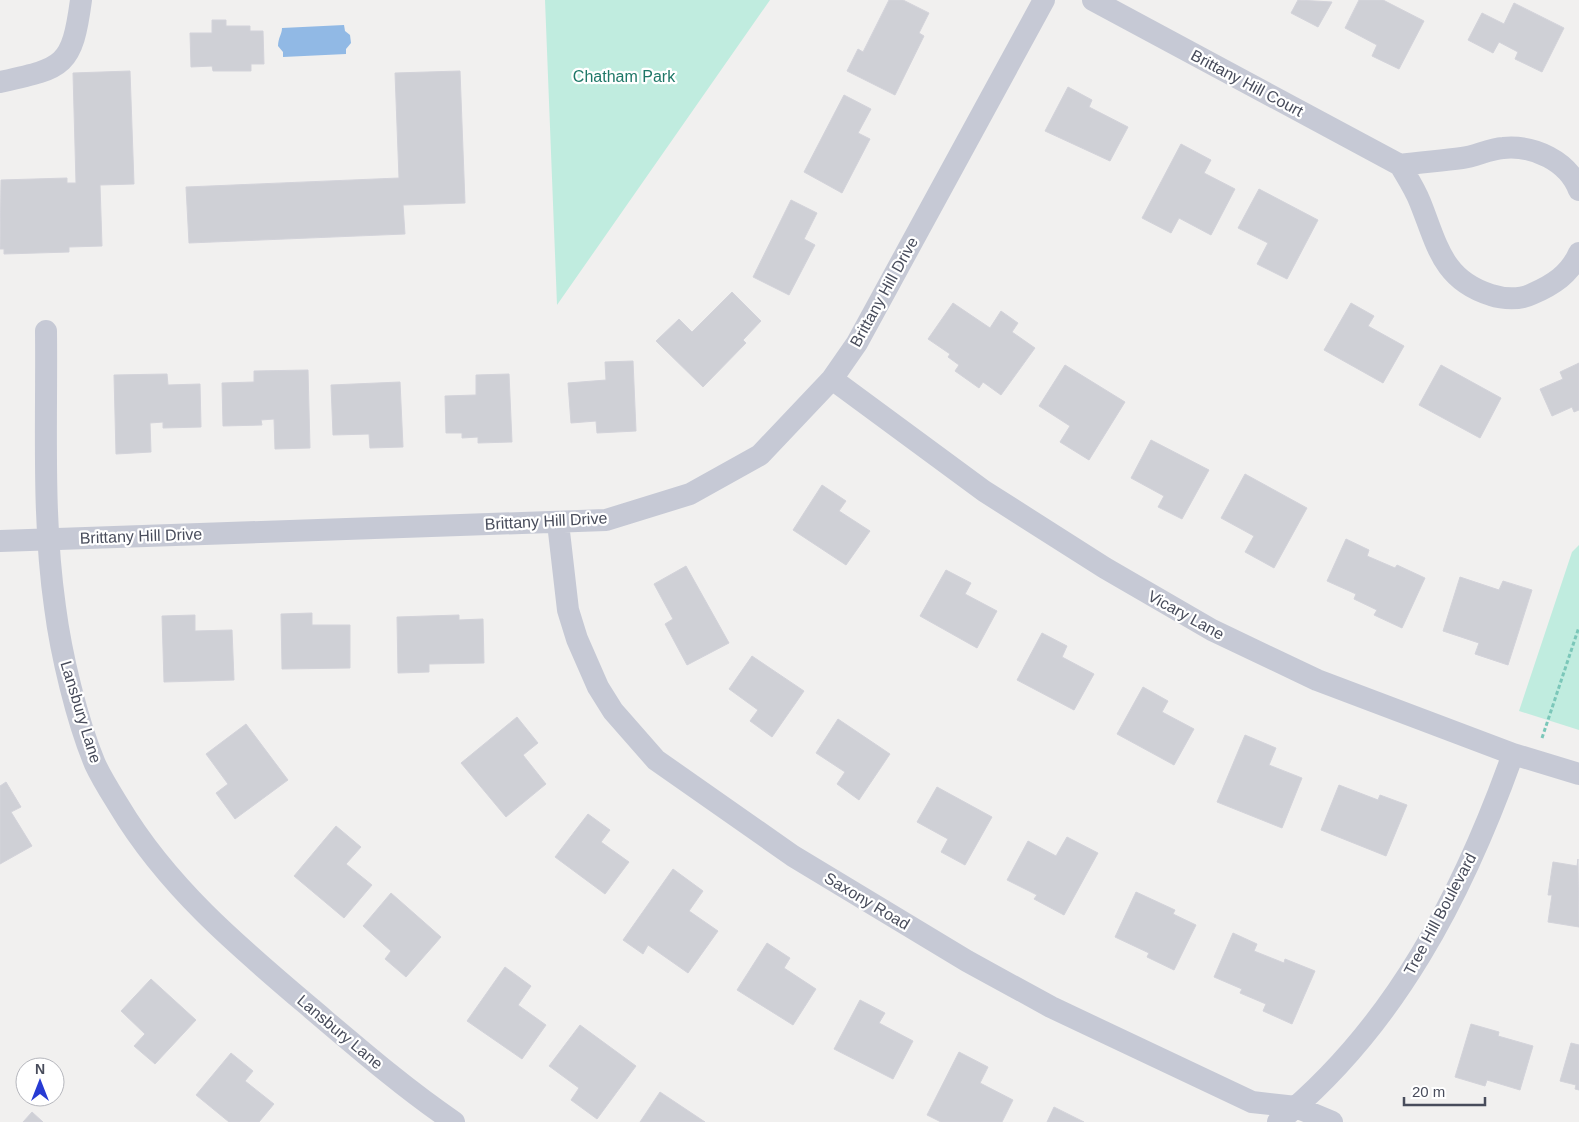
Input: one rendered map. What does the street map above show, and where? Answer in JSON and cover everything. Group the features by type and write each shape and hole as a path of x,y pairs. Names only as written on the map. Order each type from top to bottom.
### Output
{"street":[{"path":"0,82 39,74 61,63 73,46 81,0"},
{"name":"Brittany Hill Drive","path":"0,541 606,520 690,494 760,455 832,379 857,343 1044,0"},
{"name":"Brittany Hill Court","path":"1093,0 1400,165"},
{"path":"1579,190 1576,182 1563,166 1548,156 1519,148 1502,148 1463,158 1400,165 1420,201 1442,256 1458,277 1473,290 1499,298 1526,297 1550,287 1566,274 1579,252"},
{"name":"Lansbury Lane","path":"46,331 48,539 55,609 64,656 96,766 132,829 184,893 241,950 383,1069 454,1122"},
{"name":"Vicary Lane","path":"832,379 992,497 1105,568 1212,630 1317,680 1524,758 1579,774"},
{"name":"Saxony Road","path":"558,523 568,610 577,640 598,687 613,711 656,760 793,856 967,961 1051,1007 1252,1102 1296,1108 1332,1122"},
{"name":"Tree Hill Boulevard","path":"1278,1122 1296,1108 1363,1038 1420,960 1460,882 1499,792 1524,758"}],"path":[{"path":"1524,758 1579,628"}],"green space":[{"name":"Chatham Park","path":"545,0 770,0 557,305"},
{"path":"1579,545 1579,730 1519,711 1572,552"}],"water":[{"path":"344,25 345,31 350,35 351,43 346,49 346,54 283,57 283,52 278,46 282,28"}],"building":[{"path":"889,0 903,0 929,13 919,33 924,36 895,95 847,71 858,49 863,52"},
{"path":"1298,0 1332,2 1318,27 1291,13"},
{"path":"1359,0 1383,0 1424,21 1399,69 1372,56 1377,45 1345,28"},
{"path":"1514,3 1564,28 1542,72 1515,59 1518,52 1499,42 1493,53 1468,40 1482,13 1504,24"},
{"path":"212,20 226,20 226,26 250,26 250,31 263,31 264,64 251,64 251,71 213,71 212,66 191,67 190,33 212,33"},
{"path":"130,71 134,184 100,185 102,246 69,247 69,252 4,254 4,249 0,249 1,180 67,178 67,183 76,183 73,73"},
{"path":"460,71 465,203 403,205 405,234 189,243 186,187 399,178 395,73"},
{"path":"1068,87 1092,100 1089,107 1128,127 1110,161 1045,131"},
{"path":"844,95 871,109 858,133 870,139 842,193 804,172"},
{"path":"1181,144 1211,160 1204,173 1235,189 1211,235 1179,218 1171,233 1142,218"},
{"path":"1259,189 1318,220 1287,279 1257,264 1268,243 1238,228"},
{"path":"791,200 817,213 804,239 815,245 789,295 753,277"},
{"path":"732,292 761,321 743,340 746,343 703,387 656,341 679,319 692,332"},
{"path":"953,303 990,328 1001,311 1018,323 1012,332 1035,348 1001,395 983,382 979,388 955,371 959,365 948,357 950,354 928,339"},
{"path":"1351,303 1374,316 1368,326 1404,346 1383,383 1324,350"},
{"path":"633,361 636,431 597,433 596,421 571,423 568,383 606,380 605,362"},
{"path":"1579,363 1579,410 1574,412 1572,407 1552,416 1540,389 1563,379 1560,372"},
{"path":"1065,365 1125,402 1089,460 1060,442 1070,426 1039,406"},
{"path":"1441,365 1501,398 1480,438 1419,405"},
{"path":"308,370 310,448 275,449 274,419 261,420 262,425 223,426 222,383 254,382 254,371"},
{"path":"167,374 168,385 200,384 201,427 163,428 163,422 150,423 151,452 116,454 114,375"},
{"path":"509,374 512,442 478,443 478,437 462,438 462,433 446,433 445,396 476,395 476,375"},
{"path":"400,382 403,447 370,448 369,434 333,435 331,385"},
{"path":"1151,440 1209,470 1182,519 1158,507 1164,496 1131,478"},
{"path":"1245,474 1307,508 1274,568 1245,552 1254,536 1221,518"},
{"path":"822,485 846,501 839,511 870,531 846,565 793,530"},
{"path":"1346,539 1369,550 1367,556 1395,568 1397,565 1425,578 1402,628 1374,615 1377,610 1354,599 1356,594 1327,581"},
{"path":"686,566 729,643 687,665 665,624 673,619 654,584"},
{"path":"946,570 971,583 965,594 997,611 977,648 920,616"},
{"path":"1460,577 1499,590 1503,581 1532,590 1508,665 1475,654 1479,643 1443,631"},
{"path":"312,613 312,625 350,625 350,668 282,669 281,614"},
{"path":"195,615 195,631 232,630 234,680 164,682 162,616"},
{"path":"459,615 459,620 483,619 484,663 429,664 429,672 398,673 397,617"},
{"path":"1042,633 1067,646 1062,657 1094,674 1074,710 1017,680"},
{"path":"752,656 804,691 772,737 750,721 758,710 729,689"},
{"path":"1143,687 1168,701 1162,712 1194,729 1174,765 1117,734"},
{"path":"517,717 538,743 523,755 546,784 506,817 461,763"},
{"path":"838,719 890,754 859,800 837,784 845,772 816,753"},
{"path":"246,724 288,780 235,819 216,793 228,784 206,754"},
{"path":"1245,735 1276,748 1269,765 1302,778 1282,828 1217,802"},
{"path":"6,782 21,807 11,812 32,846 0,864 0,786"},
{"path":"1339,785 1378,800 1380,795 1407,805 1386,856 1321,830"},
{"path":"937,787 992,817 965,865 941,852 948,839 917,822"},
{"path":"588,814 610,830 601,842 629,862 605,894 555,857"},
{"path":"336,826 361,847 346,864 372,885 344,918 294,876"},
{"path":"1067,837 1098,853 1064,915 1034,899 1037,895 1007,880 1028,841 1056,856"},
{"path":"1578,859 1579,927 1548,922 1552,895 1548,895 1553,862 1577,866"},
{"path":"673,869 703,891 689,911 718,931 688,973 648,945 643,954 623,940"},
{"path":"1136,892 1175,910 1173,914 1196,925 1174,970 1147,957 1149,953 1115,937"},
{"path":"391,893 441,937 406,977 385,959 391,951 363,926"},
{"path":"1233,933 1257,944 1254,951 1284,963 1285,959 1315,971 1292,1024 1263,1011 1266,1004 1240,993 1242,989 1214,977"},
{"path":"767,943 790,958 784,968 816,989 793,1025 737,990"},
{"path":"505,967 531,986 518,1005 546,1025 522,1059 467,1021"},
{"path":"151,979 196,1020 155,1064 134,1046 145,1034 121,1011"},
{"path":"860,1000 885,1013 879,1023 913,1041 893,1079 834,1049"},
{"path":"1471,1024 1499,1032 1498,1036 1533,1046 1520,1090 1487,1080 1485,1086 1455,1077"},
{"path":"580,1025 636,1066 597,1119 571,1100 579,1088 549,1066"},
{"path":"1571,1043 1579,1045 1579,1090 1575,1089 1576,1085 1560,1081"},
{"path":"959,1052 988,1067 980,1083 1013,1100 1002,1122 941,1122 927,1115"},
{"path":"231,1053 253,1071 245,1081 274,1104 259,1122 229,1122 196,1095"},
{"path":"660,1092 705,1122 640,1122"},
{"path":"1054,1107 1084,1122 1047,1122"},
{"path":"32,1112 43,1122 23,1122"}]}
